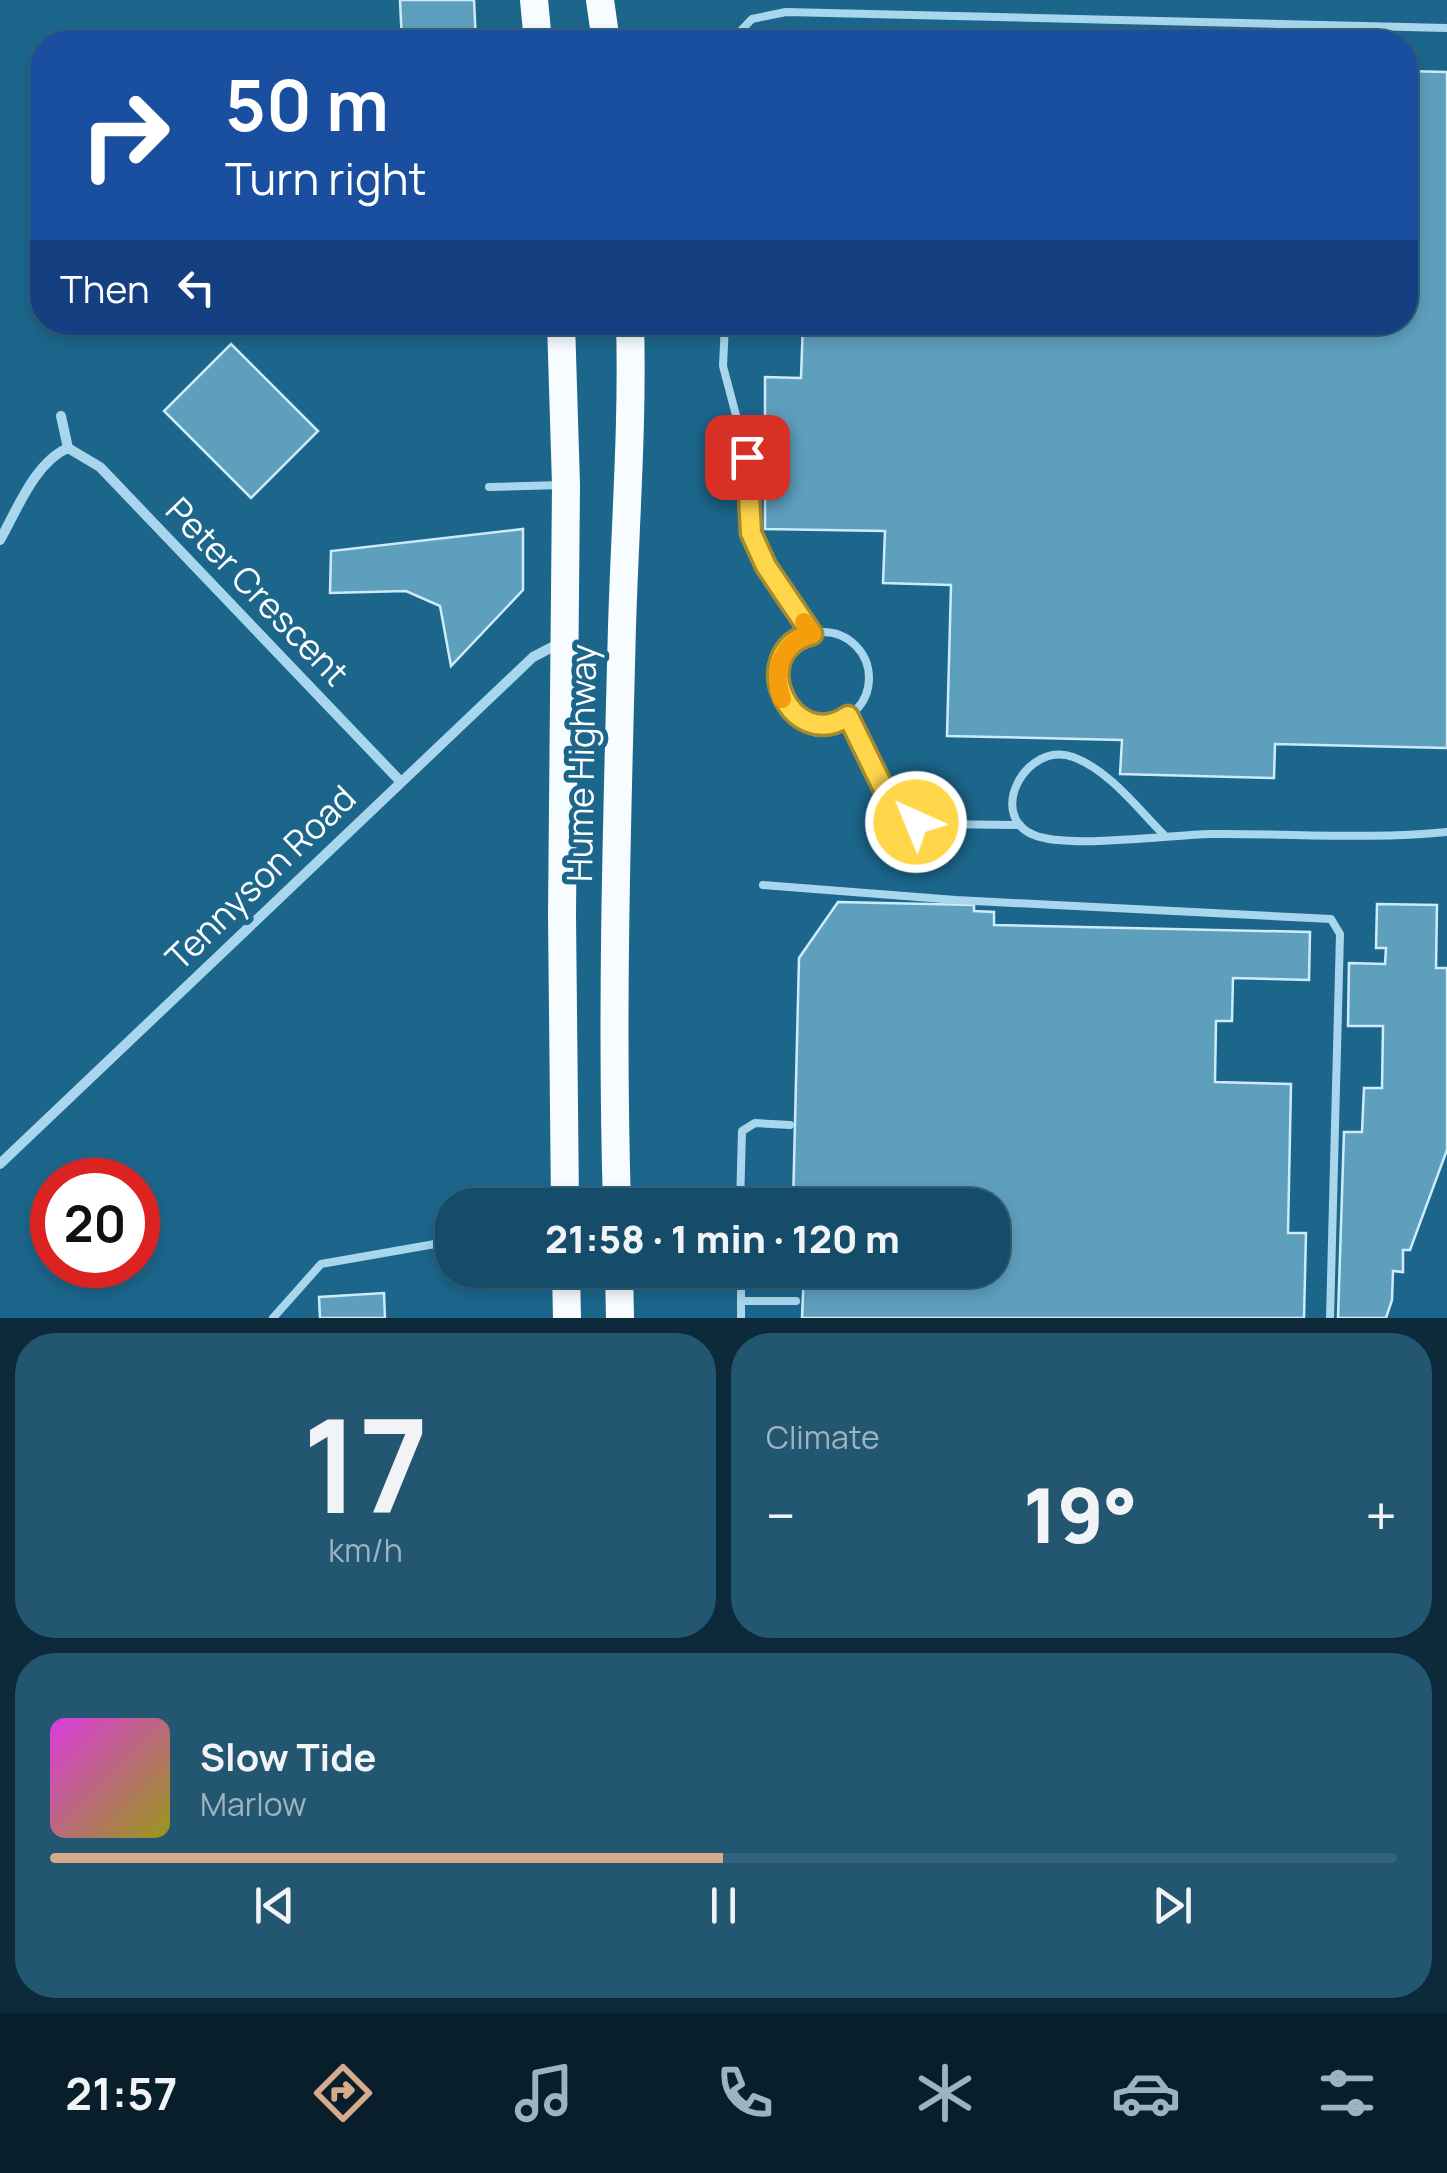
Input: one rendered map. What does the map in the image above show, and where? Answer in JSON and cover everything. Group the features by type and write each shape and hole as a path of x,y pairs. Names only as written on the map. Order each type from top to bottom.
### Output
{"highway":[{"path":"534,0 537,30"},
{"path":"601,4 604,30"},
{"name":"Hume Highway","path":"561,335 566,485 562,915 565,1188"},
{"name":"Hume Highway","path":"616,1188 612,1056 622,621 633,416 630,335"},
{"path":"567,1288 568,1318"},
{"path":"619,1288 620,1318"}],"street":[{"path":"0,540 38,474 68,448 61,416"},
{"name":"Peter Crescent","path":"68,448 100,467 401,782"},
{"name":"Tennyson Road","path":"0,1164 532,656 566,640"}],"lane":[{"path":"741,30 752,19 786,12 1447,28"},
{"path":"724,335 723,366 747,457 751,533 766,566 812,634"},
{"path":"489,487 566,485"},
{"path":"812,634 839,635 854,644 865,659 869,676 866,694 848,716 824,724 806,721 791,712 780,697 776,680 789,646 812,634"},
{"path":"848,716 898,814 928,824 1020,825"},
{"path":"1166,836 1109,780 1068,755 1046,754 1028,766 1016,783 1012,808 1020,825 1033,835 1052,838 1371,838 1447,832"},
{"path":"762,885 956,900 1331,918 1340,934 1330,1318"},
{"path":"740,1188 742,1131 754,1123 790,1125"},
{"path":"273,1318 321,1264 435,1243"},
{"path":"741,1288 742,1318"},
{"path":"741,1300 796,1301"}],"building":[{"path":"400,0 474,0 475,30 401,30"},
{"path":"1418,71 1447,72 1447,748 1275,744 1274,778 1120,774 1122,740 947,736 951,585 883,583 885,531 765,529 765,377 801,378 803,335 1418,335"},
{"path":"231,344 318,431 251,498 164,411"},
{"path":"523,529 523,590 451,666 440,606 406,591 330,593 331,551"},
{"path":"838,902 974,905 974,911 994,912 994,925 1310,932 1309,980 1233,978 1232,1021 1216,1021 1215,1082 1291,1084 1288,1233 1306,1233 1304,1318 802,1318 803,1288 1010,1288 1010,1188 793,1188 799,958"},
{"path":"1377,904 1437,905 1436,968 1447,968 1447,1150 1410,1250 1403,1250 1403,1272 1393,1271 1392,1300 1386,1318 1338,1318 1344,1132 1362,1132 1364,1088 1382,1088 1383,1026 1348,1026 1349,963 1385,964 1386,948 1376,948"},
{"path":"384,1293 385,1318 320,1318 319,1297"}],"slow traffic":[{"path":"782,699 776,680 780,662 789,646 812,634 804,622"}],"route":[{"path":"747,457 751,533 766,566 812,634 789,646 780,662 776,680 780,697 791,712 806,721 824,724 848,716 892,806 898,814 916,822"}]}
